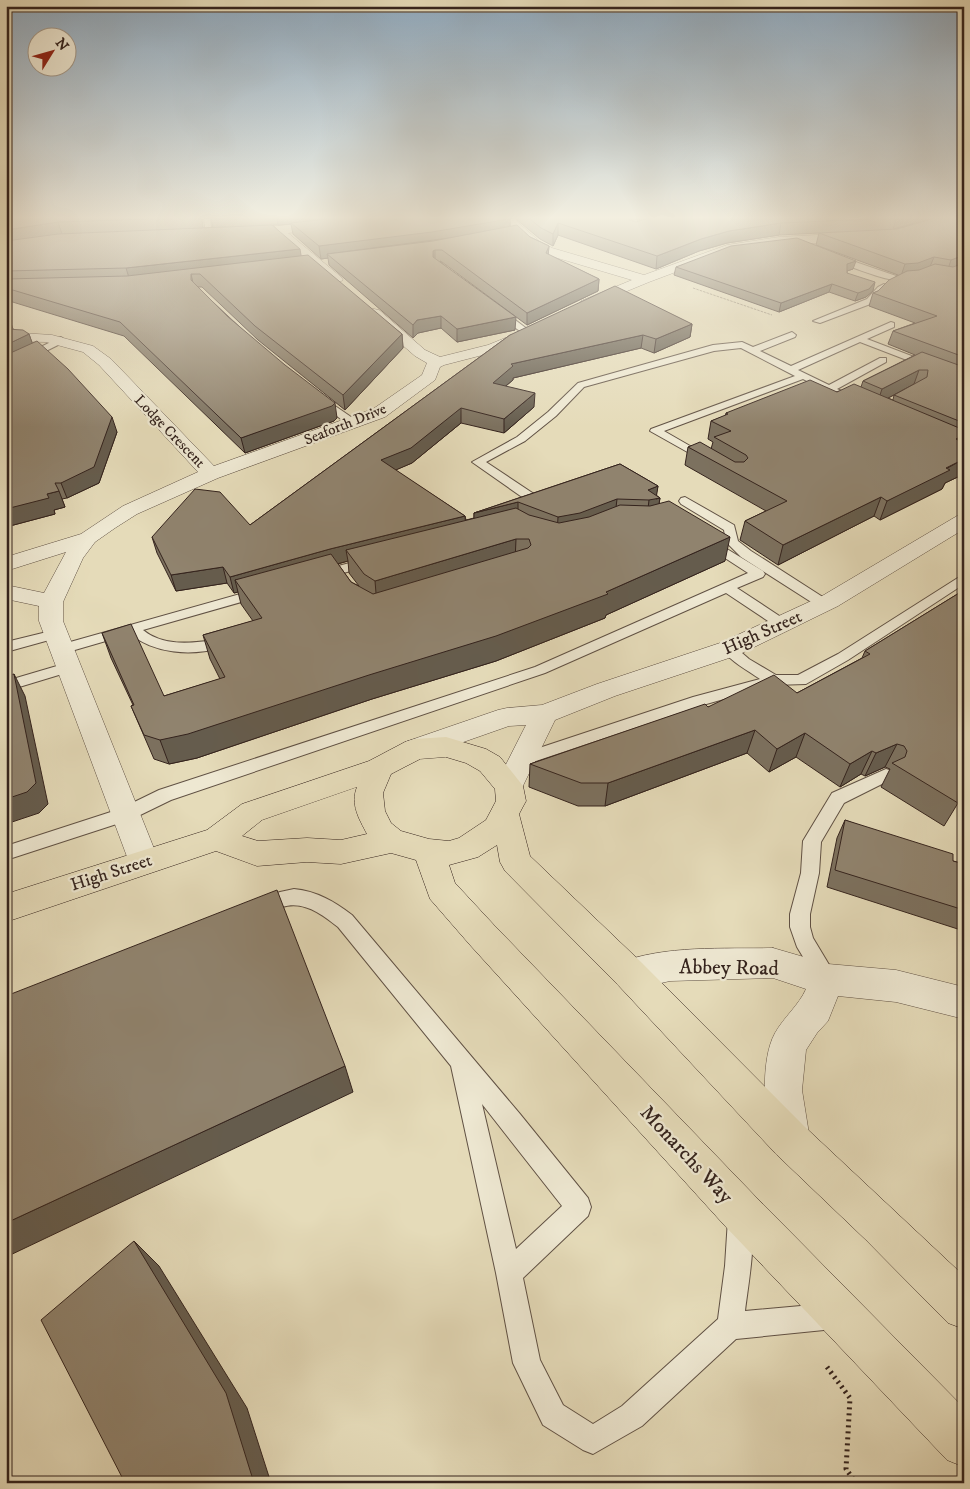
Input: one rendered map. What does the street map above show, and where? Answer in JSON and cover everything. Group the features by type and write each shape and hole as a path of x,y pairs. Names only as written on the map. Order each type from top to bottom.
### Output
{"main road":[{"path":"507,801 497,828 479,842 468,848 448,853 429,852 391,841 380,831 370,811 369,793 379,768 415,749 446,747 476,756 490,764 507,801 516,862 630,974 790,1140 882,1225 964,1307"},
{"name":"High Street","path":"6,908 143,861 217,839 252,812 379,768"},
{"path":"217,839 257,854 308,850 340,852 391,841"},
{"name":"Monarchs Way","path":"429,852 441,890 740,1211 964,1444"}],"street":[{"path":"573,310 623,288"},
{"path":"361,302 420,353 438,362 493,348 542,325"},
{"name":"Lodge Crescent","path":"6,336 61,340 88,349 97,355 211,474 130,510 88,538 6,564"},
{"name":"Seaforth Drive","path":"211,474 379,413 429,377 433,365 438,362"},
{"name":"High Street","path":"415,749 507,717 545,714 606,690 729,649 824,604 902,559 964,520"},
{"name":"Lodge Crescent","path":"88,538 72,557 51,602 51,621 143,861"},
{"path":"6,592 51,602"},
{"path":"507,801 521,760 545,714"},
{"name":"Abbey Road","path":"630,974 670,966 773,963 828,980 896,986 964,1003"},
{"path":"790,1140 783,1090 788,1046 799,1028 816,1009 828,980"}],"lane":[{"path":"817,321 870,301 877,288"},
{"path":"491,306 527,332"},
{"path":"792,370 891,325"},
{"path":"754,350 792,335"},
{"path":"859,339 964,379"},
{"path":"6,368 61,340"},
{"path":"536,501 478,462 521,439 552,414 581,385 713,348 742,344 829,390 853,400"},
{"path":"829,390 883,360"},
{"path":"720,468 655,431 804,376"},
{"path":"313,393 353,423"},
{"path":"685,501 730,528 732,542 746,554 824,604"},
{"path":"6,853 126,814 165,795 540,670 758,574 700,537"},
{"path":"310,578 384,558"},
{"path":"338,570 349,586"},
{"path":"521,760 698,701 773,680 801,680 843,657 964,578"},
{"path":"6,686 61,650 272,588"},
{"path":"727,588 782,624"},
{"path":"134,628 143,638 171,649 216,645"},
{"path":"6,647 61,650"},
{"path":"729,649 744,662 773,680"},
{"path":"828,980 804,941 800,927 800,914 810,873 812,841 838,798 886,775"},
{"path":"241,915 286,898 305,898 326,905 345,921 512,1122 579,1206 509,1273"},
{"path":"460,1061 509,1273 527,1363 554,1415 593,1440 632,1416 730,1326 841,1315"},
{"path":"730,1326 738,1266 740,1211"}],"path":[{"path":"686,288 775,316"}],"building":[{"path":"8,288 199,288 227,316 285,365 335,403 332,406 241,438 120,322"},
{"path":"215,288 348,288 402,334 343,395 255,326"},
{"path":"369,288 477,288 516,317 457,329 441,316 417,320 413,325"},
{"path":"494,288 579,288 527,313"},
{"path":"610,288 620,288 692,324 656,339 643,335 511,364 513,366 493,383 535,393 504,419 461,408 411,448 381,460 465,516 330,549 230,577 223,567 171,575 152,537 195,489 220,492 250,525 510,335"},
{"path":"739,288 820,288 781,303"},
{"path":"845,288 869,288 858,293"},
{"path":"881,288 964,288 964,357 893,331 937,316 873,293"},
{"path":"6,329 23,330 29,334 6,345"},
{"path":"37,341 68,369 112,417 94,467 61,483 55,483 59,491 47,494 49,498 6,509 6,355"},
{"path":"922,352 964,367 964,423 894,395 927,377 928,370 919,370 882,389 863,381"},
{"path":"810,380 837,392 854,384 964,430 964,435 956,439 964,443 964,459 946,468 950,470 887,501 881,497 783,545 745,521 787,501 688,447 700,442 735,462 744,462 748,458 746,455 714,437 731,431 711,421 728,414 726,413"},
{"path":"620,464 658,486 648,490 660,498 649,500 617,499 580,513 558,517 518,502 474,513"},
{"path":"669,501 730,537 606,592 608,594 496,636 188,734 160,740 144,735 131,706 134,705 102,633 131,624 164,696 225,677 203,635 262,618 235,580 331,554 351,582 373,594 528,548 531,545 529,539 516,539 375,581 364,574 346,550 516,508 529,515 559,523 589,517 620,505 650,506"},
{"path":"964,590 964,777 959,775 958,803 892,763 905,757 907,751 904,746 897,744 876,753 872,751 850,764 805,733 777,749 755,730 608,783 581,783 530,764 705,704 708,707 774,675 797,693 870,654 865,651"},
{"path":"14,674 36,783 27,792 6,799 6,676"},
{"path":"845,820 953,854 953,861 964,864 964,910 835,870"},
{"path":"277,890 345,1066 6,1223 6,996"},
{"path":"134,1241 226,1393 254,1483 125,1483 41,1320"}]}
